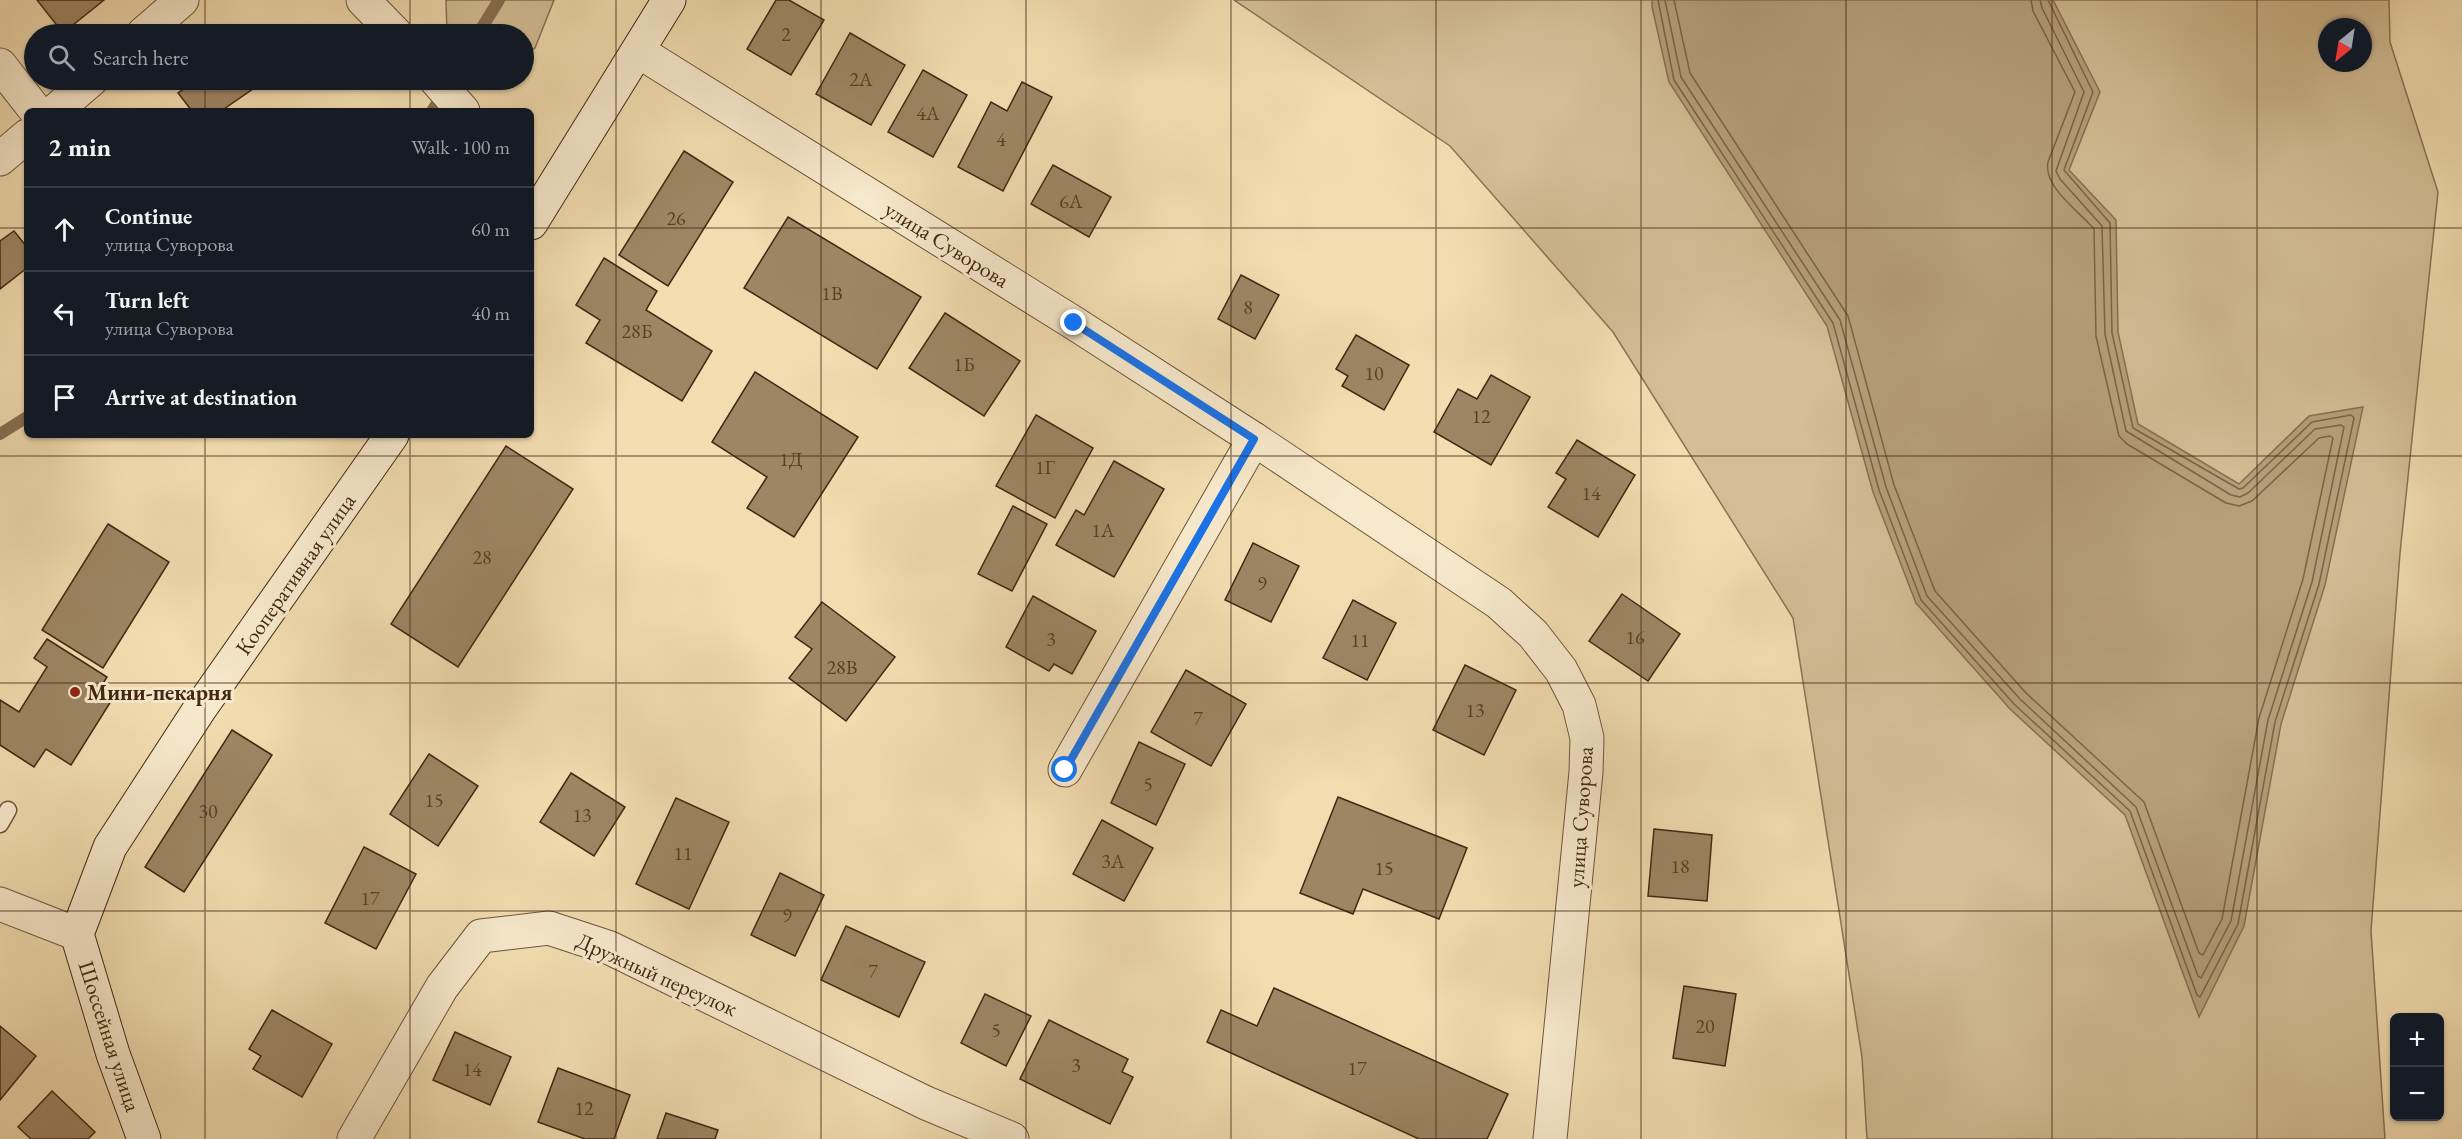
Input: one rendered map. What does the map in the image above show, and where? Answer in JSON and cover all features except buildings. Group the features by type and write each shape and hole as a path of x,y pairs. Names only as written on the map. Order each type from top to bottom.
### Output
{"street":[{"path":"154,24 182,0"},
{"path":"363,0 386,24"},
{"path":"534,208 669,0"},
{"name":"улица Суворова","path":"638,51 1074,323 1254,439 1499,603 1533,634 1561,670 1579,705 1587,738 1586,772 1550,1139"},
{"path":"0,65 34,108"},
{"path":"58,108 79,90"},
{"path":"445,90 460,108"},
{"path":"0,159 24,139"},
{"name":"Кооперативная улица","path":"77,933 110,848 199,710 390,438"},
{"path":"1065,770 1254,439"},
{"path":"0,904 77,933"},
{"name":"Дружный переулок","path":"354,1139 442,987 481,936 549,928 610,948 926,1103 1012,1139"},
{"name":"Шоссейная улица","path":"77,933 113,1054 144,1139"}],"shaded area":[{"path":"446,0 554,0 534,49 534,24 447,24"},
{"path":"1234,0 2389,0 2390,42 2438,192 2400,553 2371,931 2385,1139 1867,1139 1862,1057 1793,618 1613,332 1450,146"}],"water":[{"path":"1652,0 2053,0 2100,92 2069,170 2116,220 2118,332 2138,424 2239,484 2309,416 2363,407 2325,585 2281,724 2244,926 2199,1017 2125,815 2010,709 1916,603 1873,492 1827,326 1669,82"}],"waterway":[{"path":"484,24 499,0"},
{"path":"434,108 445,91"},
{"path":"0,434 24,419"}],"place":[{"name":"Мини-пекарня","path":"75,692"}],"route":[{"path":"1065,770 1254,439 1074,323"}]}
